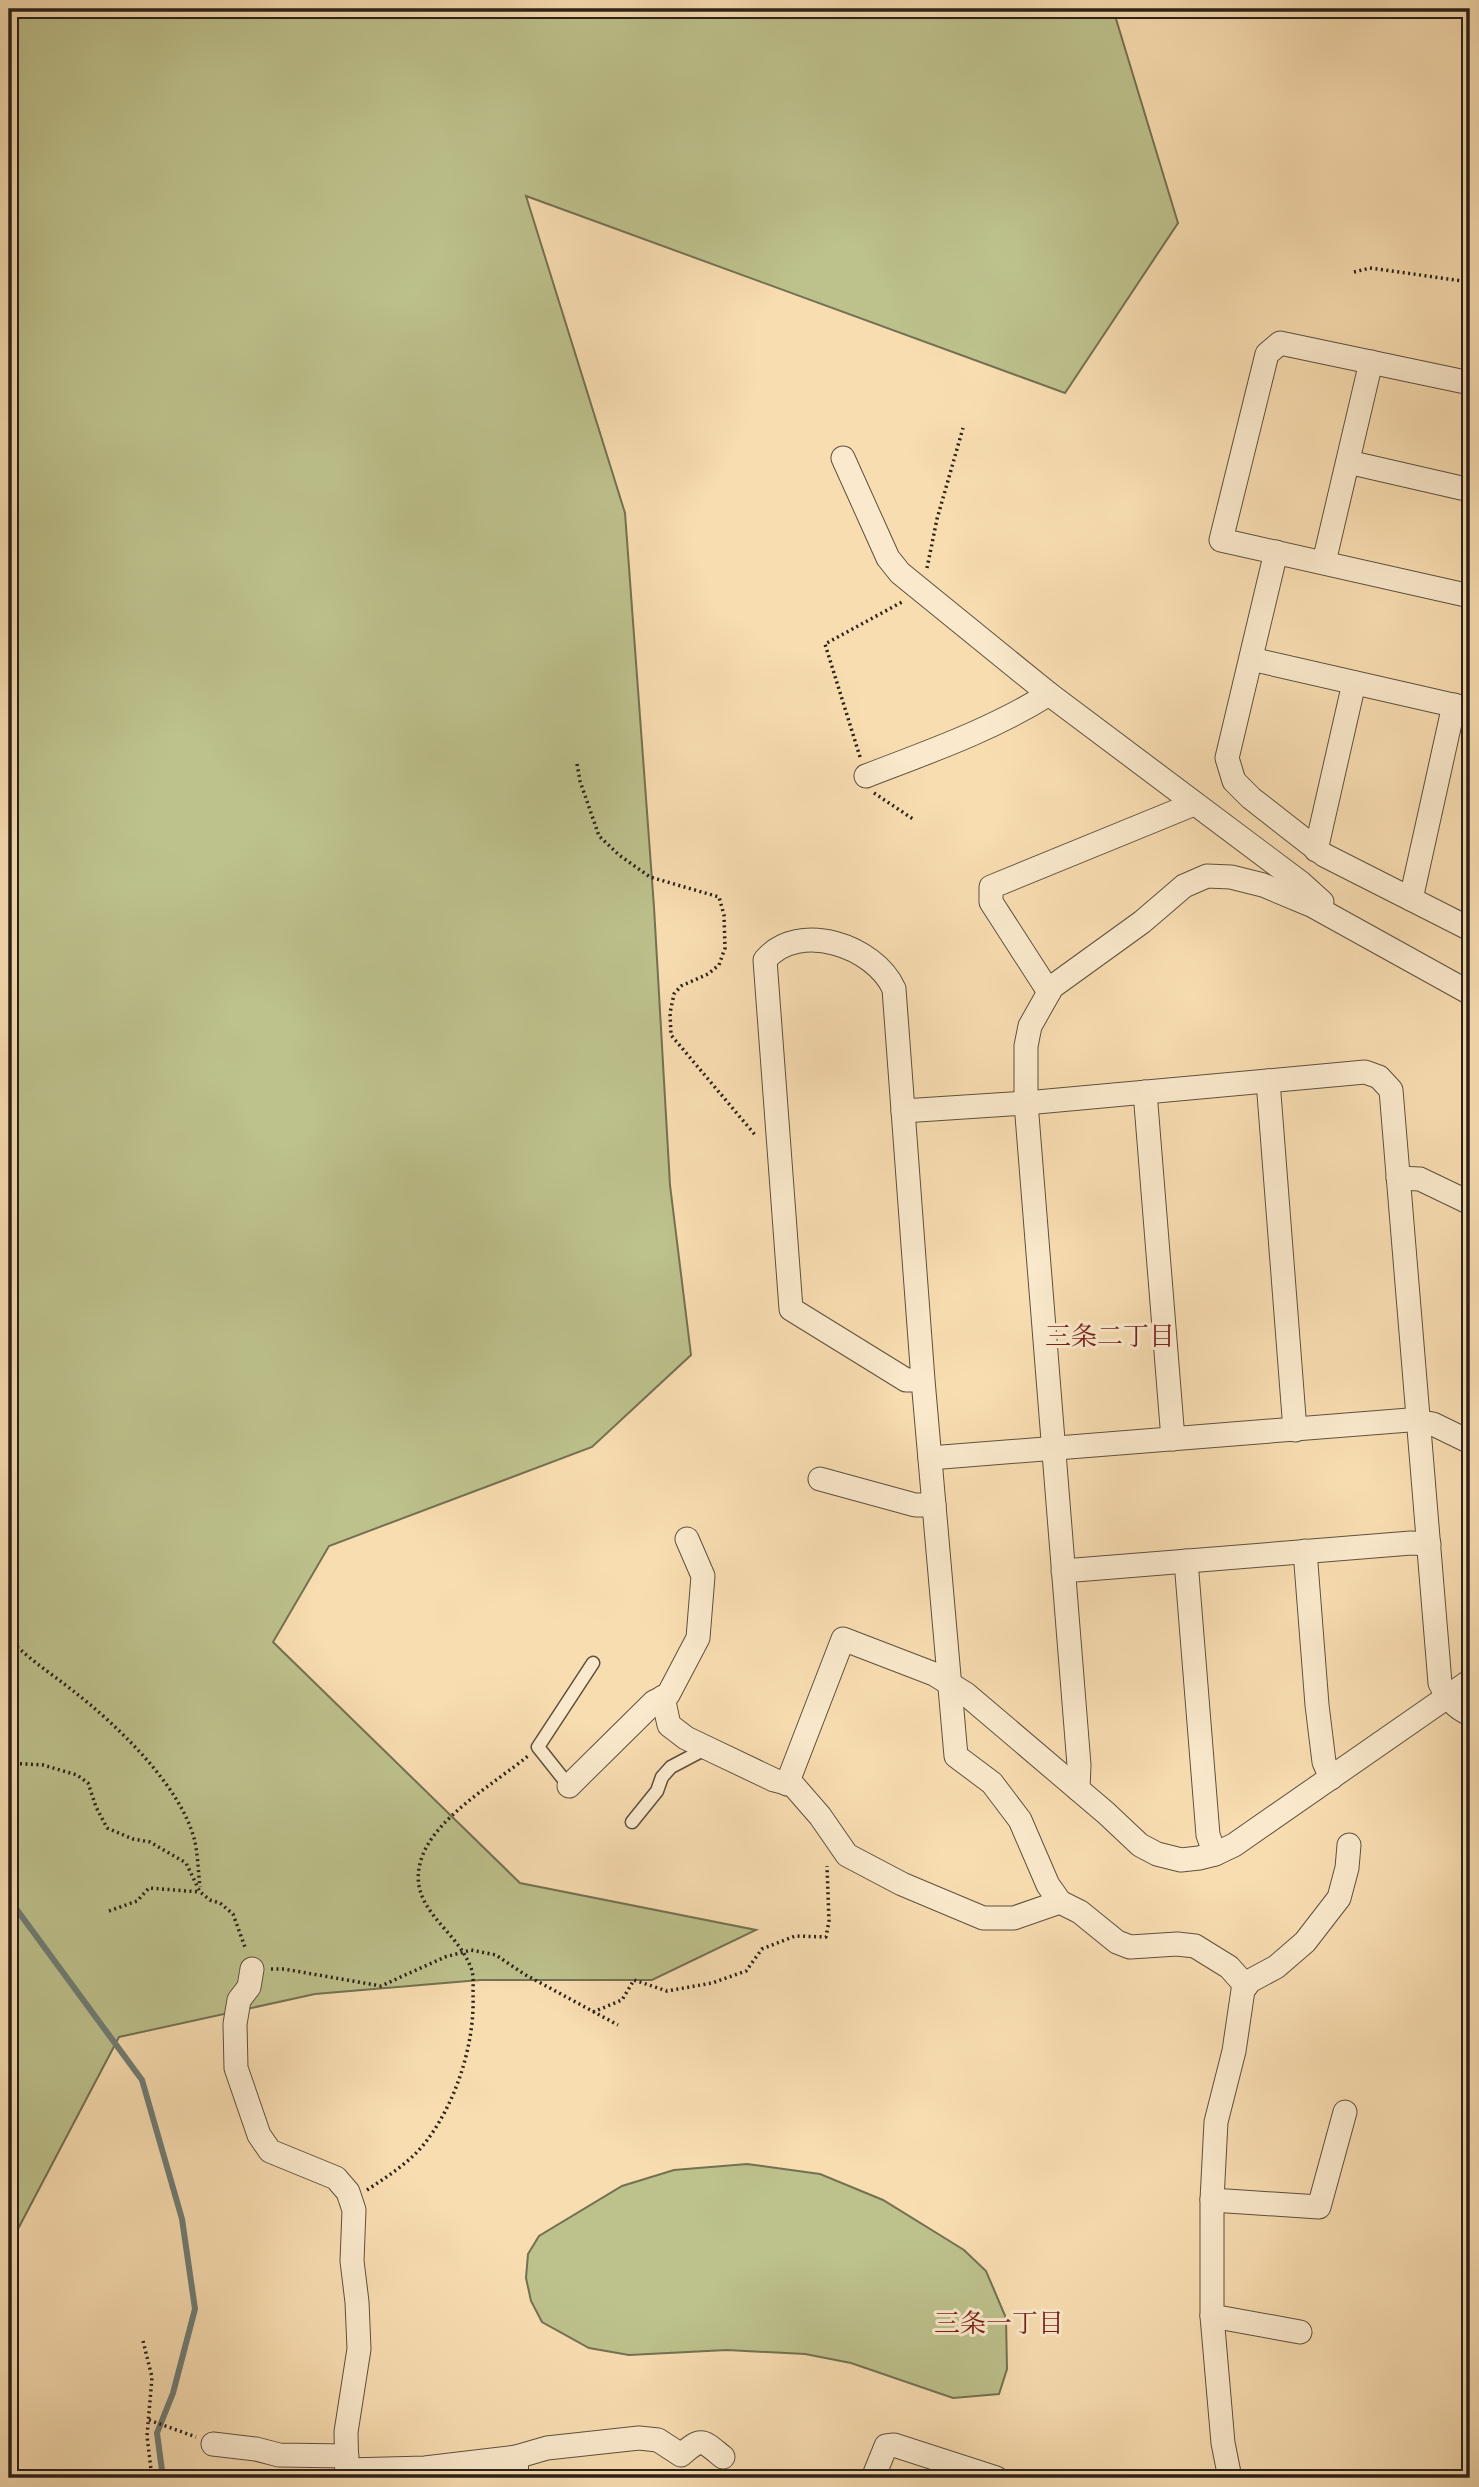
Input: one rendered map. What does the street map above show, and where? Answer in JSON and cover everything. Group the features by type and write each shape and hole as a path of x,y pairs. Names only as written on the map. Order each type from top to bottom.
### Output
{"street":[{"path":"1470,383 1280,343 1266,354 1221,540 1470,596"},
{"path":"1324,562 1371,362"},
{"path":"843,458 888,558 900,573 1049,694 1301,883 1346,922"},
{"path":"1348,462 1470,490"},
{"path":"1276,552 1227,758 1234,780 1251,798 1316,850 1470,929"},
{"path":"1251,659 1462,707 1411,899"},
{"path":"1316,850 1354,683"},
{"path":"866,776 963,739 1049,694"},
{"path":"1049,992 991,902 991,887 1194,804"},
{"path":"1078,1789 1079,1765 1026,1103 1026,1046 1030,1026 1052,987 1142,922 1184,886 1207,876 1231,877 1263,885 1346,922 1470,992"},
{"path":"923,1380 906,1380 791,1309 765,960 775,949 789,944 826,940 847,946 872,961 888,976 894,989 923,1380 956,1756 992,1783 1020,1820 1048,1885 1060,1902 1080,1912 1117,1942 1130,1947 1177,1944 1195,1946 1229,1967 1246,1986"},
{"path":"903,1111 1026,1103 1365,1072 1379,1077 1391,1090 1440,1683 1447,1698 1462,1711 1470,1714"},
{"path":"1268,1081 1295,1430"},
{"path":"1145,1092 1173,1439"},
{"path":"1398,1178 1420,1179 1470,1203"},
{"path":"930,1458 1419,1421 1433,1424 1470,1442"},
{"path":"820,1479 915,1505 934,1505"},
{"path":"569,1786 654,1702 668,1695 698,1638 703,1576 687,1539"},
{"path":"1063,1571 1411,1543 1429,1544"},
{"path":"1305,1551 1317,1705 1324,1762 1331,1778"},
{"path":"1186,1561 1208,1835 1215,1854"},
{"path":"787,1784 843,1639 934,1674 966,1694 1140,1845 1157,1854 1181,1860 1215,1854 1234,1845 1470,1681"},
{"path":"663,1697 669,1725 686,1738 774,1780 793,1786 820,1816 847,1855 902,1884 983,1917 1014,1917 1060,1902"},
{"path":"1230,2478 1223,2443 1212,2316 1212,2200 1216,2122 1234,2051 1243,1990 1250,1981 1276,1967 1305,1942 1339,1898 1347,1868 1349,1845"},
{"path":"252,1969 249,1987 239,2000 235,2024 236,2068 259,2135 270,2151 336,2178 348,2192 354,2210 352,2261 359,2349 346,2432 347,2468"},
{"path":"1212,2200 1319,2207 1345,2112"},
{"path":"1212,2316 1300,2332"},
{"path":"213,2444 256,2449 347,2468 516,2468 547,2448 639,2438 658,2440 681,2455 697,2442 704,2442 723,2456"},
{"path":"873,2478 886,2446 894,2445 996,2478"}],"lane":[{"path":"569,1786 538,1747 593,1663"},
{"path":"632,1822 657,1791 662,1777 671,1767 707,1748"}],"path":[{"path":"1354,272 1370,268 1470,282"},
{"path":"913,819 875,795 866,776 825,644 922,591 937,519 963,428"},
{"path":"577,764 599,836 619,855 650,877 719,897 724,915 725,948 719,965 708,974 681,986 674,994 670,1013 671,1035 752,1133 757,1137 779,1141"},
{"path":"9,1639 30,1660 73,1690 121,1733 174,1793 194,1839 200,1892"},
{"path":"351,2201 411,2159 426,2141 450,2101 469,2045 474,2010 473,1971 464,1952 419,1894 420,1861 429,1839 448,1819 538,1747"},
{"path":"9,1763 43,1765 77,1775 88,1783 107,1828 133,1839 150,1842 186,1863 200,1892 233,1914 252,1969 284,1969 381,1986 445,1957 471,1950 496,1955 524,1974 618,2025"},
{"path":"593,2012 622,2000 634,1980 667,1991 712,1983 746,1971 762,1949 795,1936 826,1937 830,1921 827,1858"},
{"path":"109,1911 137,1901 149,1888 200,1892"},
{"path":"143,2341 152,2377 148,2436 152,2478"},
{"path":"149,2420 213,2444"}],"green space":[{"path":"9,9 1113,9 1178,223 1065,393 526,196 625,513 654,907 670,1185 691,1355 592,1447 329,1546 273,1642 520,1883 756,1930 652,1980 480,1980 315,1994 119,2037 9,2246"},
{"path":"747,2164 820,2174 883,2200 964,2250 986,2271 1006,2318 1007,2369 999,2394 953,2398 851,2363 805,2354 727,2350 629,2355 589,2348 542,2322 531,2301 526,2278 528,2254 539,2236 622,2186 674,2170"}],"waterway":[{"path":"9,1899 142,2080 182,2219 195,2309 173,2393 157,2433 163,2478"}],"district":[{"name":"三条二丁目","path":"1110,1336"},
{"name":"三条一丁目","path":"999,2323"}]}
